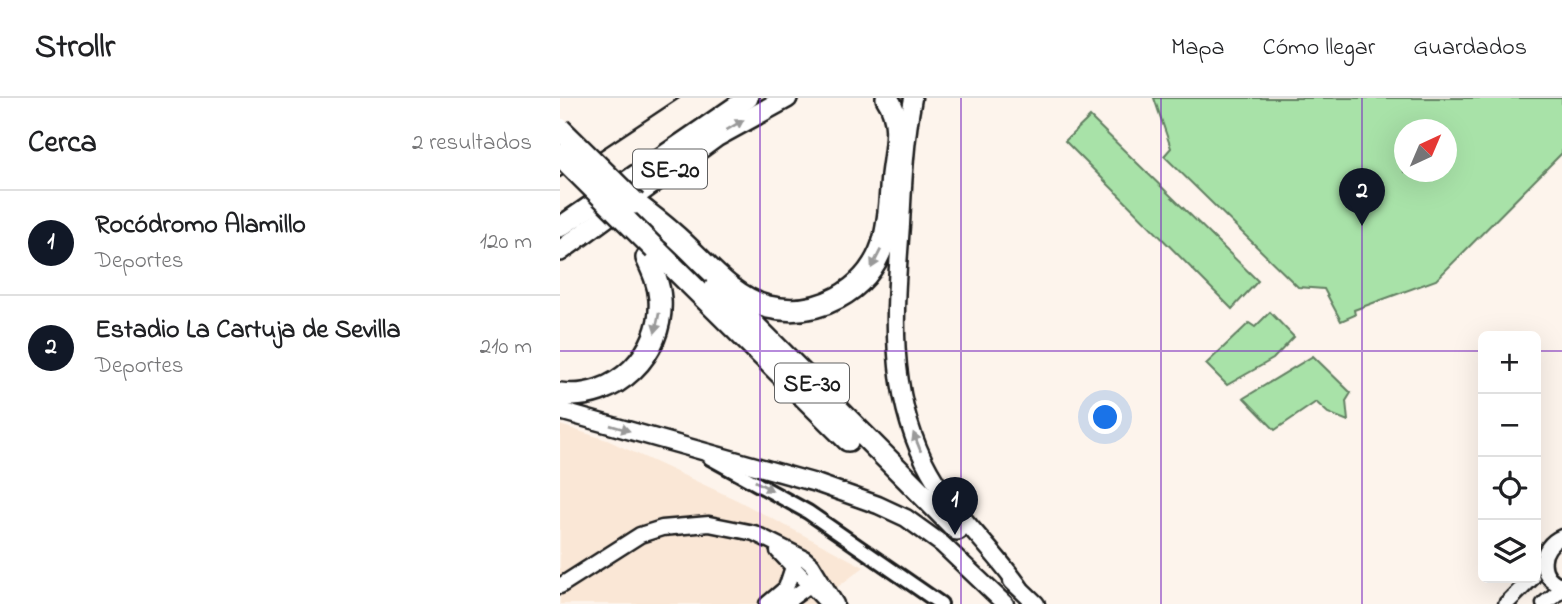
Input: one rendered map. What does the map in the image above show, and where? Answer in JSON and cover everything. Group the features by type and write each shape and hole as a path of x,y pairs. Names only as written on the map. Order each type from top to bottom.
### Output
{"highway":[{"name":"SE-20","path":"560,227 748,98"},
{"name":"SE-20","path":"560,251 716,137 787,98"},
{"path":"560,155 607,202 660,244 719,276 755,302 776,309 800,310 843,296 874,264 886,232 897,134 896,114 887,98"},
{"name":"SE-30","path":"560,129 635,203 660,244 952,533"},
{"path":"560,394 585,394 611,385 633,370 648,350 658,323 660,244"}],"main road":[{"path":"913,98 897,272 895,358 910,425 952,533 1004,604"},
{"path":"560,411 681,444 878,505 906,518 952,533 1017,596 1036,604"}],"street":[{"path":"681,444 808,512 941,604"},
{"path":"560,586 622,545 662,528 709,524 764,538 806,570 836,604"},
{"path":"1541,564 1546,548 1562,537"},
{"path":"767,604 806,570"},
{"path":"784,604 806,570"},
{"path":"806,570 828,604"},
{"path":"1541,572 1562,588 1544,604"},
{"path":"1506,604 1527,583"}],"shaded area":[{"path":"560,425 607,440 737,500 864,567 819,601 819,604 560,604"}],"green space":[{"path":"1154,98 1562,98 1562,153 1436,280 1354,310 1355,315 1341,321 1324,289 1298,287 1164,156 1171,148"},
{"path":"1090,117 1258,281 1232,309 1065,141"},
{"path":"1270,312 1294,337 1273,359 1227,385 1206,364 1249,323 1255,327"},
{"path":"1313,356 1351,393 1346,401 1348,421 1328,413 1316,402 1275,430 1244,398"}],"railway":[{"path":"560,177 679,98"}],"place":[{"name":"Estadio La Cartuja de Sevilla","path":"1362,226"},
{"name":"Rocódromo Alamillo","path":"955,535"}]}
